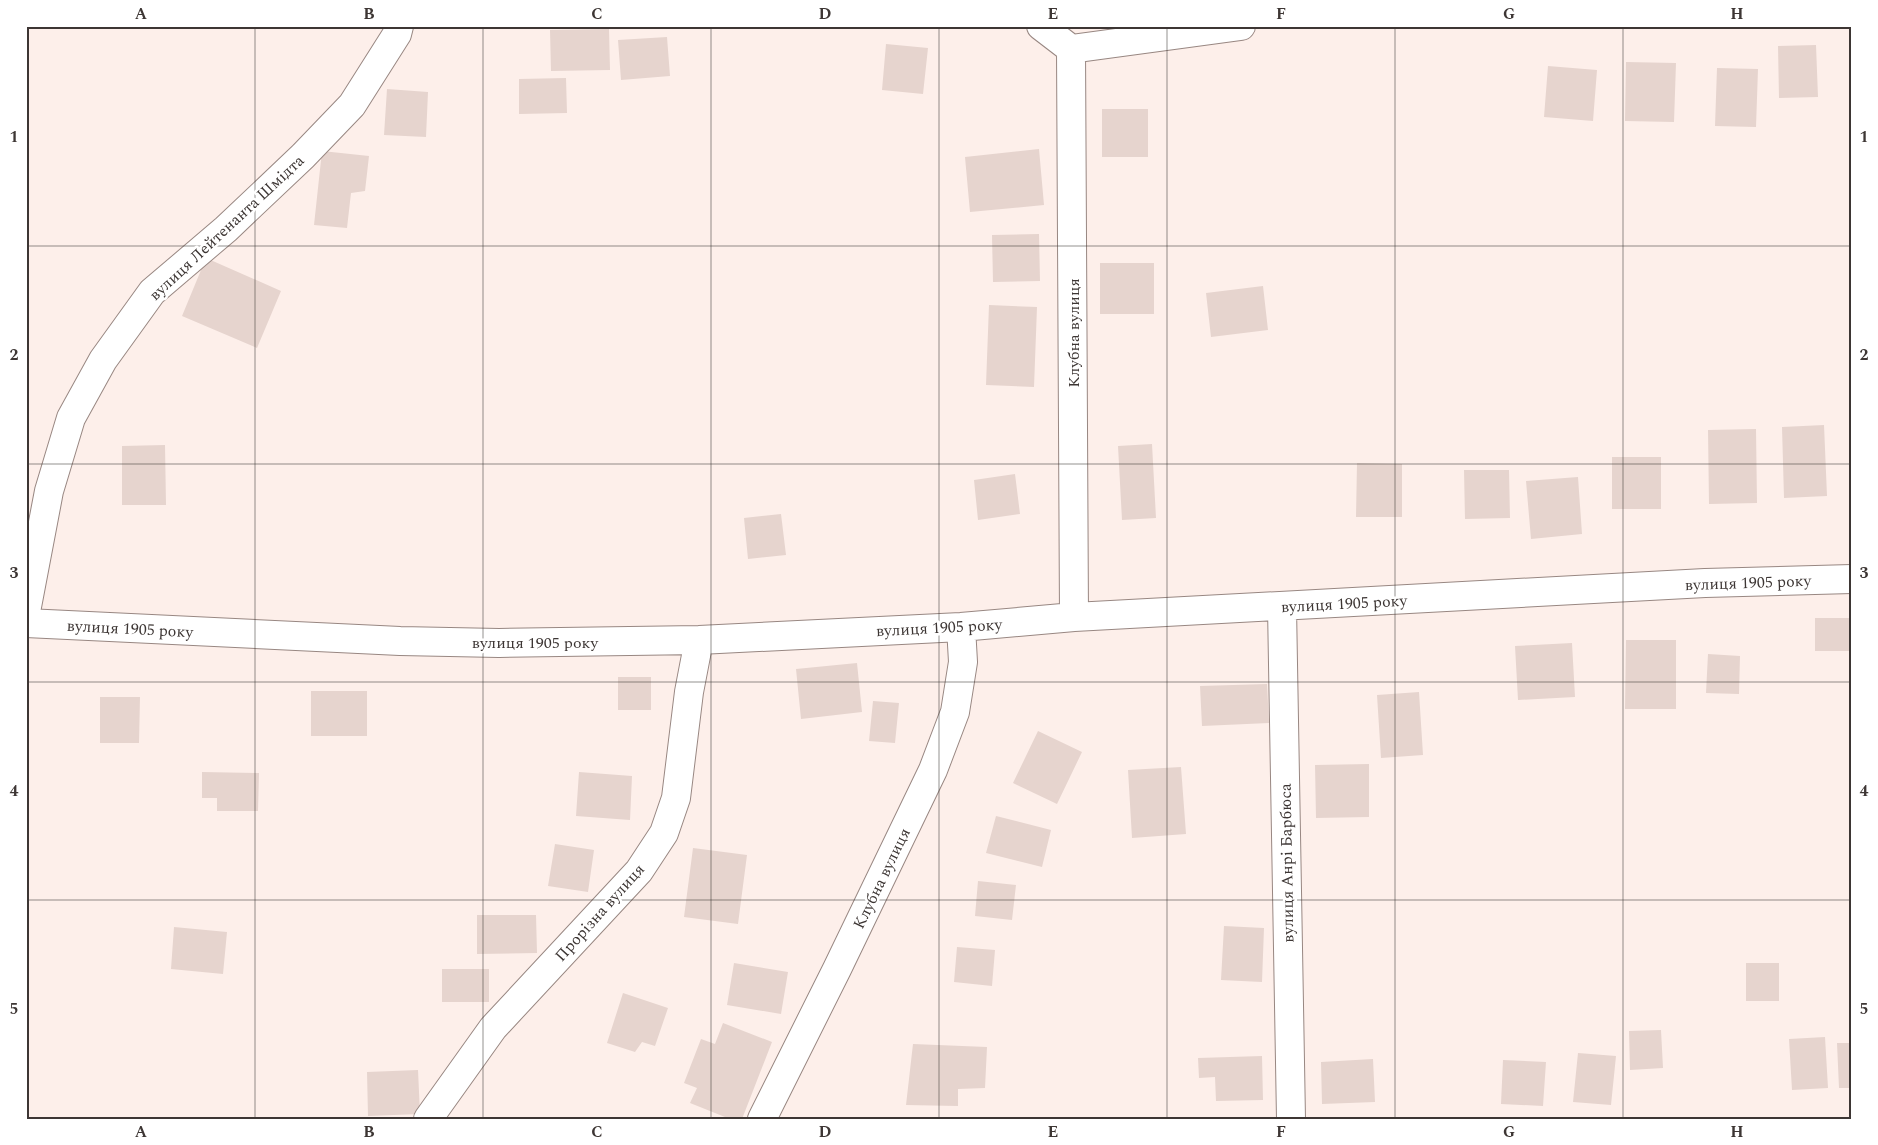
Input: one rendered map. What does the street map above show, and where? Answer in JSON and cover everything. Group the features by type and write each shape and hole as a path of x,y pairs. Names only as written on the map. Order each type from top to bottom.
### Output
{"street":[{"name":"вулиця Лейтенанта Шмідта","path":"26,612 52,482 71,418 103,360 152,292 233,223 303,156 352,105 397,34 399,26"},
{"path":"1041,26 1071,49 1241,26"},
{"name":"Клубна вулиця","path":"1071,49 1074,618"},
{"name":"вулиця 1905 року","path":"26,623 420,641 500,643 699,640 961,627 1074,618 1705,582 1852,579"},
{"name":"вулиця Анрі Барбюса","path":"1282,607 1291,1119"},
{"name":"Клубна вулиця","path":"762,1119 837,970 933,770 955,712 964,662 961,627"},
{"name":"Прорізна вулиця","path":"428,1119 494,1028 639,871 664,833 676,798 689,692 699,640"}],"building":[{"path":"609,29 610,70 551,71 550,30"},
{"path":"667,37 670,76 621,80 618,40"},
{"path":"886,44 928,48 923,94 882,90"},
{"path":"1816,45 1818,97 1779,98 1778,46"},
{"path":"1626,62 1676,63 1674,122 1625,121"},
{"path":"1548,66 1597,70 1593,121 1544,117"},
{"path":"1717,68 1758,69 1756,127 1715,126"},
{"path":"566,78 567,113 519,114 519,79"},
{"path":"387,89 428,92 426,137 384,135"},
{"path":"1102,109 1148,109 1148,157 1102,157"},
{"path":"1039,149 1044,205 970,212 965,157"},
{"path":"322,151 369,156 365,191 351,193 347,228 314,225"},
{"path":"1039,234 1040,281 993,282 992,235"},
{"path":"206,258 281,291 257,348 182,316"},
{"path":"1100,263 1154,263 1154,314 1100,314"},
{"path":"1263,286 1268,330 1211,337 1206,293"},
{"path":"989,305 1037,307 1034,387 986,385"},
{"path":"1824,425 1827,496 1784,498 1782,427"},
{"path":"1756,429 1757,503 1709,504 1708,430"},
{"path":"1152,444 1156,518 1122,520 1118,446"},
{"path":"165,445 166,505 122,505 122,446"},
{"path":"1612,457 1661,457 1661,509 1612,509"},
{"path":"1357,463 1402,464 1402,517 1356,517"},
{"path":"1464,470 1509,470 1510,518 1465,519"},
{"path":"1015,474 1020,514 978,520 974,480"},
{"path":"1578,477 1582,534 1531,539 1526,481"},
{"path":"781,514 786,555 748,559 744,518"},
{"path":"1815,618 1852,618 1852,651 1815,651"},
{"path":"1626,640 1676,640 1676,709 1625,709"},
{"path":"1572,643 1575,697 1518,700 1515,646"},
{"path":"1708,654 1740,656 1739,694 1706,693"},
{"path":"857,663 862,712 801,719 796,669"},
{"path":"618,677 651,677 651,710 618,710"},
{"path":"1267,684 1269,723 1202,726 1200,686"},
{"path":"311,691 367,691 367,736 311,736"},
{"path":"1419,692 1423,755 1381,758 1377,695"},
{"path":"100,697 140,697 139,743 100,743"},
{"path":"873,701 899,703 895,743 869,741"},
{"path":"1038,731 1082,752 1057,804 1013,783"},
{"path":"1369,764 1369,817 1316,818 1315,765"},
{"path":"1181,767 1186,834 1132,838 1128,770"},
{"path":"202,772 259,773 258,811 217,811 217,798 202,798"},
{"path":"579,772 632,776 630,820 576,816"},
{"path":"996,816 1051,830 1042,867 986,853"},
{"path":"555,844 594,850 588,892 548,886"},
{"path":"693,848 747,855 738,924 684,917"},
{"path":"978,881 1016,885 1012,920 975,916"},
{"path":"477,915 536,915 537,953 477,954"},
{"path":"1224,926 1264,928 1262,982 1221,980"},
{"path":"174,927 227,932 223,974 171,969"},
{"path":"957,947 995,950 992,986 954,982"},
{"path":"734,963 788,972 781,1014 727,1005"},
{"path":"1746,963 1779,963 1779,1001 1746,1001"},
{"path":"442,969 489,969 489,1002 442,1002"},
{"path":"623,993 668,1008 655,1046 642,1042 635,1052 607,1043"},
{"path":"723,1023 772,1042 742,1119 730,1119 690,1103 697,1088 684,1083 701,1039 715,1044"},
{"path":"1661,1030 1663,1068 1630,1070 1629,1031"},
{"path":"1825,1037 1828,1088 1792,1090 1789,1039"},
{"path":"1837,1043 1852,1043 1852,1088 1839,1088"},
{"path":"913,1044 987,1047 985,1088 958,1089 958,1106 906,1105"},
{"path":"1578,1053 1616,1056 1611,1105 1573,1102"},
{"path":"1262,1056 1263,1100 1216,1101 1215,1077 1199,1078 1198,1058"},
{"path":"1373,1059 1375,1102 1322,1104 1321,1062"},
{"path":"1503,1060 1546,1062 1543,1106 1501,1104"},
{"path":"418,1070 420,1114 368,1116 367,1072"}]}
